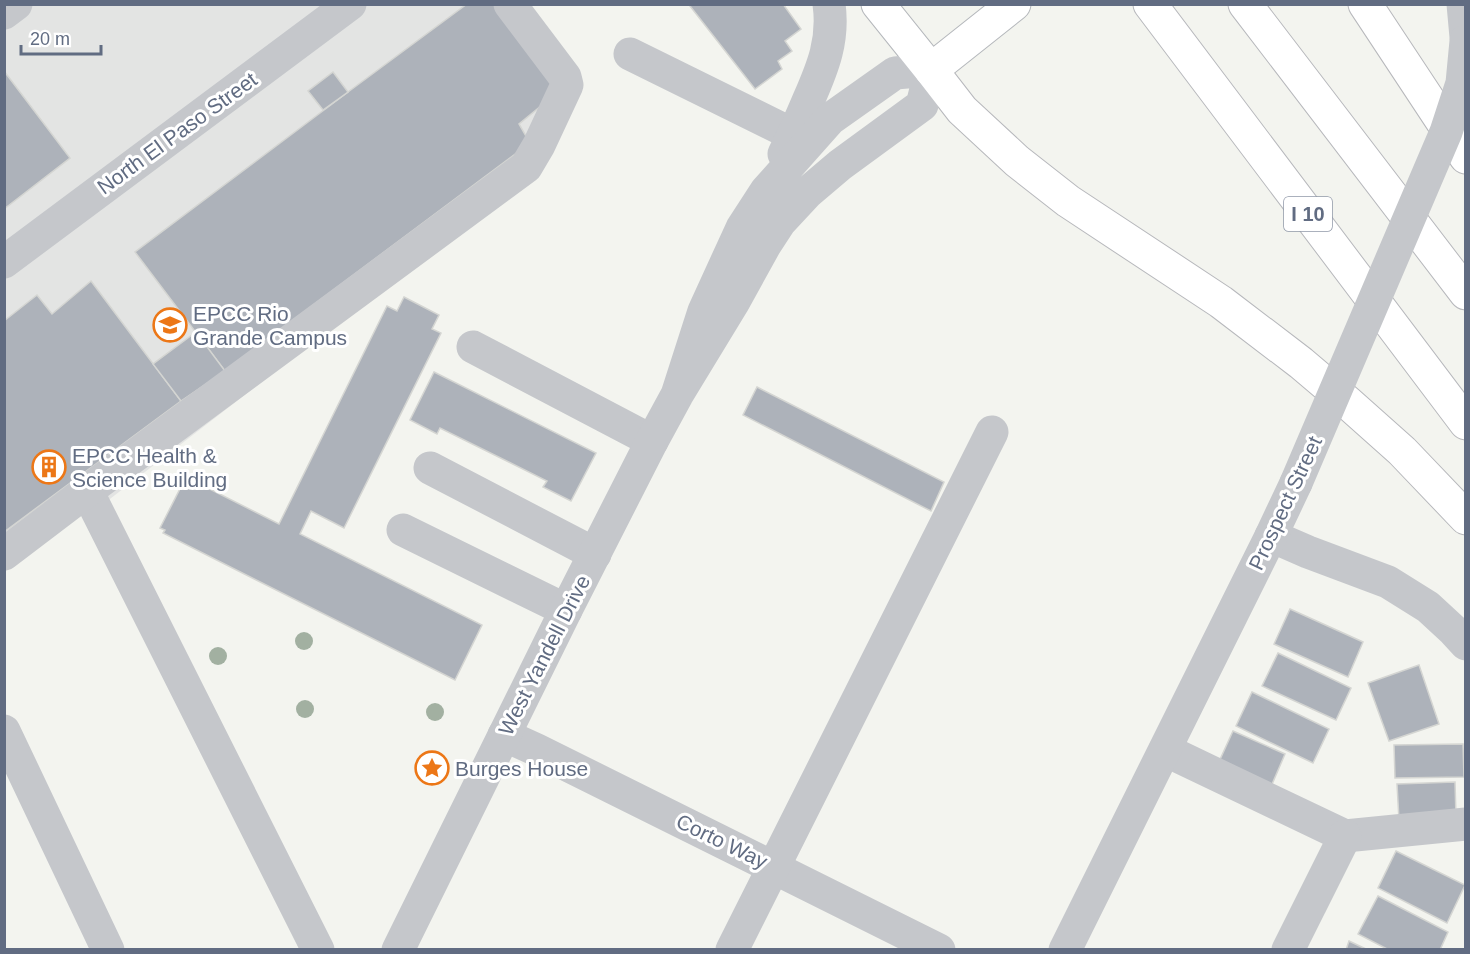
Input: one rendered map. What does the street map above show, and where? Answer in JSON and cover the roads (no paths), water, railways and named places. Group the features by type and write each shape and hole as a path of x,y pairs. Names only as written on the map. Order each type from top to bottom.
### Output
{"main road":[{"path":"878,4 962,110 1017,161 1068,201 1221,302 1301,363 1402,451 1466,518"},
{"path":"930,70 1014,4"},
{"name":"I 10","path":"1150,4 1466,423"},
{"path":"1245,4 1466,293"},
{"path":"1365,4 1466,157"}],"street":[{"path":"4,13 16,4"},
{"name":"North El Paso Street","path":"4,262 350,4"},
{"path":"4,554 526,167 567,85 565,77 510,4"},
{"path":"766,191 794,135 825,62 830,39 829,4"},
{"path":"1463,4 1466,37"},
{"name":"Prospect Street","path":"1065,950 1296,483 1446,132 1462,82 1466,41"},
{"path":"630,54 794,135"},
{"name":"West Yandell Drive","path":"398,950 652,441 765,245 780,222 807,193 840,165 922,105 930,70 895,73 830,119 766,191 742,228 704,311 677,395"},
{"path":"473,347 652,441"},
{"path":"732,950 992,432"},
{"path":"430,468 595,554"},
{"path":"87,491 318,950"},
{"path":"403,530 566,610"},
{"path":"1271,536 1388,582 1428,608 1466,644"},
{"path":"4,731 108,950"},
{"name":"Corto Way","path":"504,735 939,950"},
{"path":"1164,750 1345,836 1466,824"},
{"path":"1288,950 1345,836"}],"place":[{"name":"EPCC Rio Grande Campus","path":"170,325"},
{"name":"EPCC Health & Science Building","path":"49,467"},
{"name":"Burges House","path":"432,768"}]}
